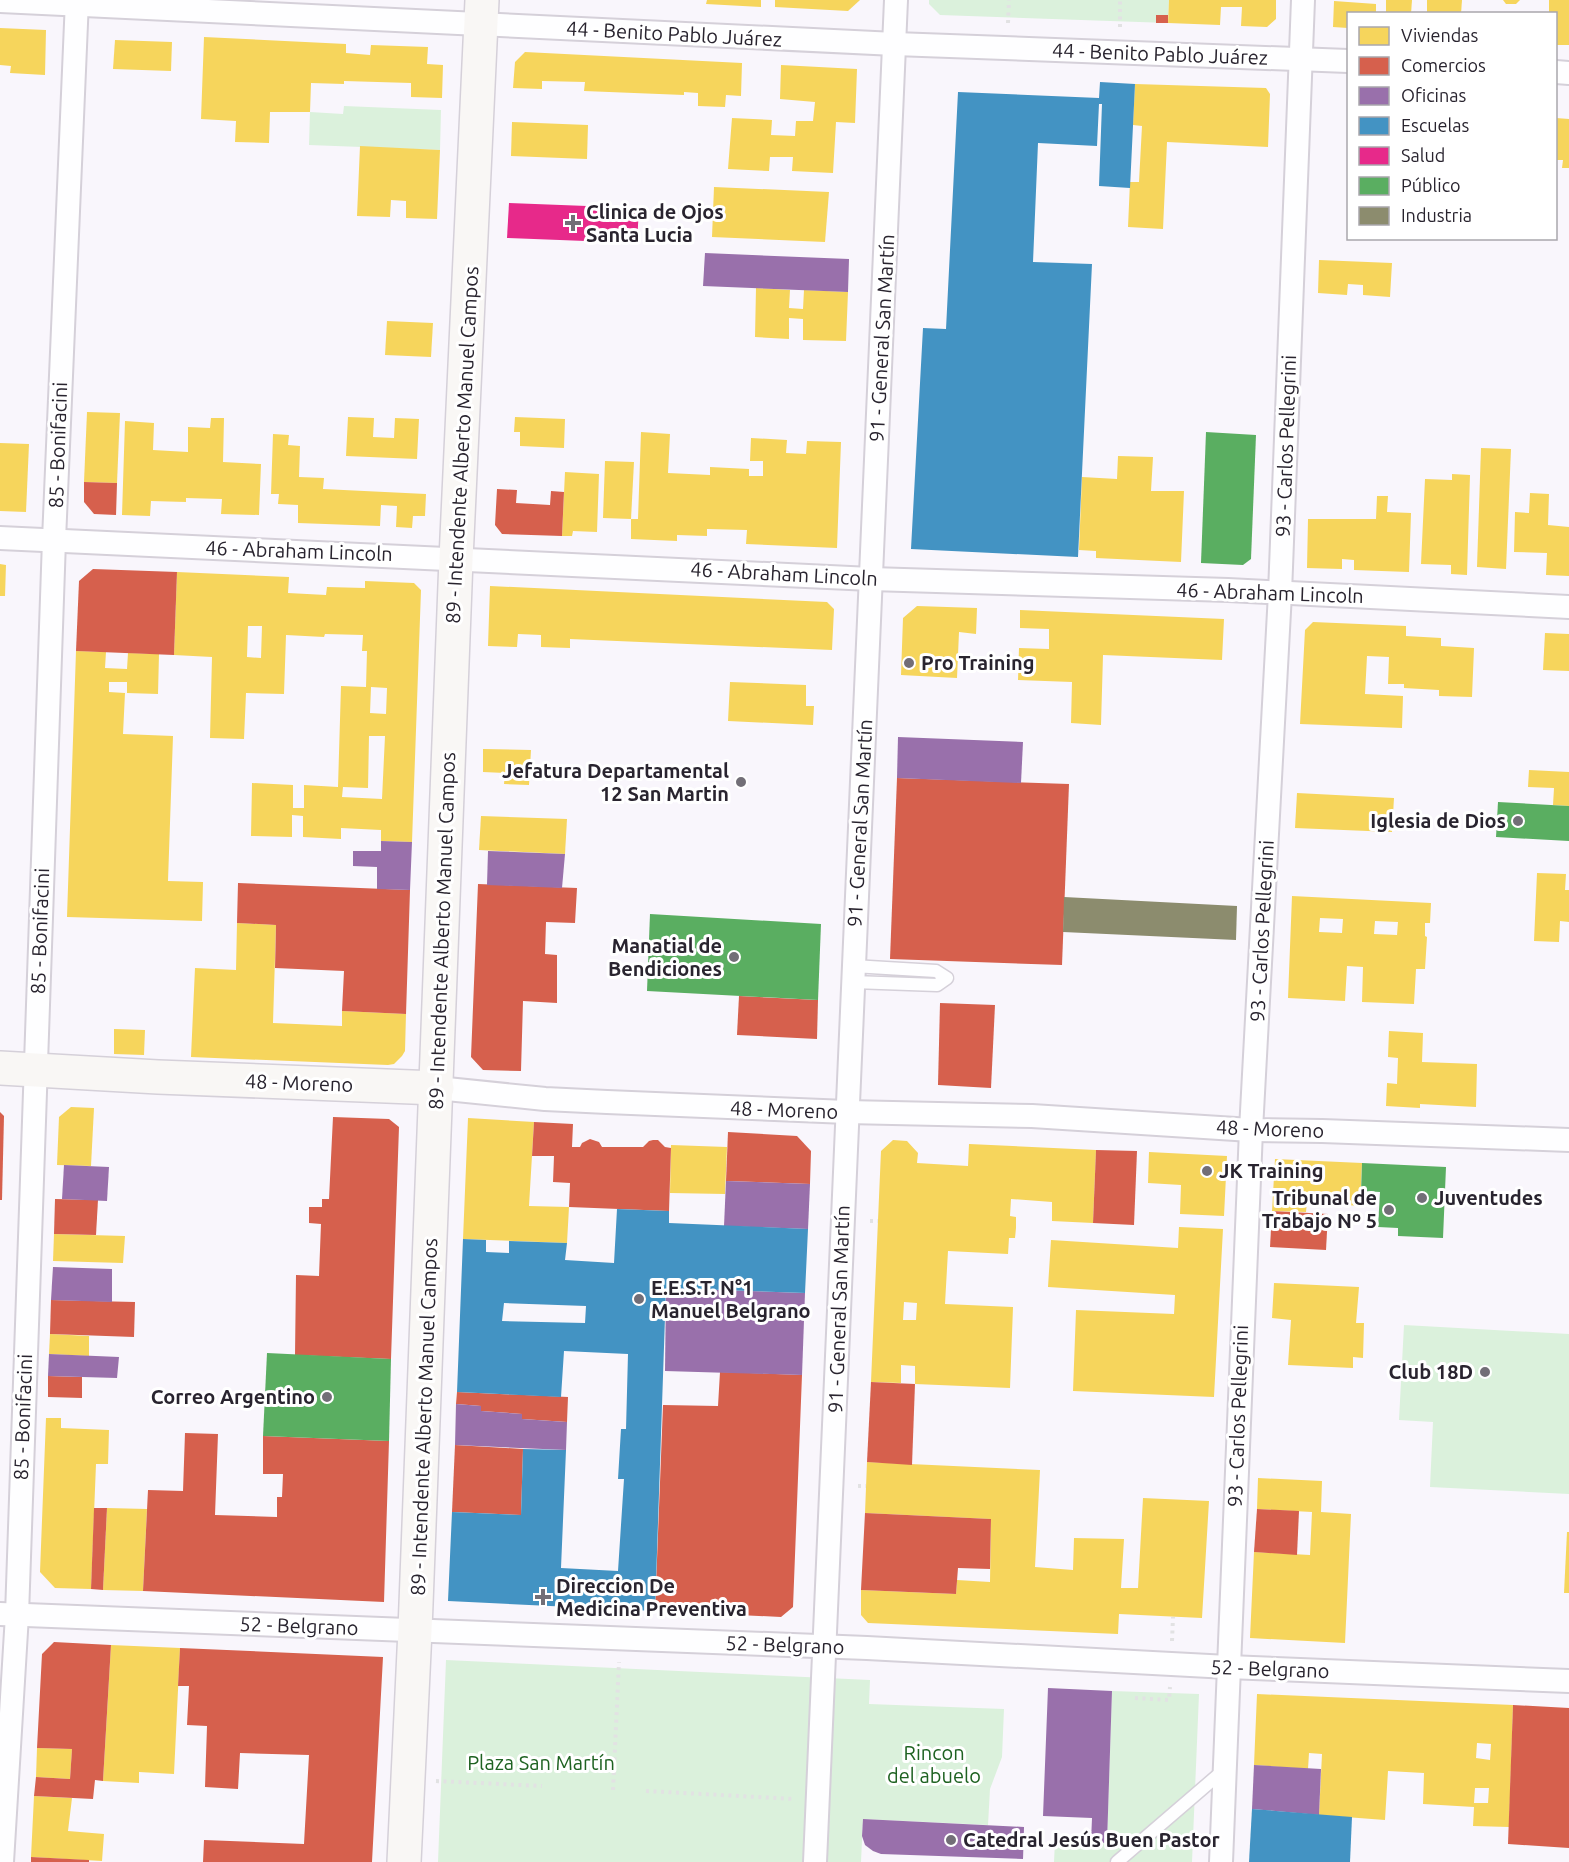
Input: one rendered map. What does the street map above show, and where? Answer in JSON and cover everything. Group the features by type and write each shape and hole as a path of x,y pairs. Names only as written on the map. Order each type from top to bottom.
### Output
{"street":[{"name":"91 - General San Martín","path":"815,1862 896,0"},
{"name":"93 - Carlos Pellegrini","path":"1221,1862 1251,1130 1280,592 1303,0"},
{"name":"44 - Benito Pablo Juárez","path":"0,1 482,12 895,44 1347,61"},
{"name":"85 - Bonifacini","path":"2,1862 8,1615 35,1070 54,540 77,2"},
{"name":"89 - Intendente Alberto Manuel Campos","path":"404,1862 416,1630 456,559 482,12"},
{"name":"46 - Abraham Lincoln","path":"0,537 871,579 1280,592 1569,607"},
{"name":"48 - Moreno","path":"0,1068 437,1088 545,1099 847,1112 1032,1116 1251,1130 1569,1140"},
{"name":"52 - Belgrano","path":"8,1615 825,1646 1228,1667 1569,1681"}],"lane":[{"path":"936,971 947,978 937,985 853,974 936,971"},
{"path":"1117,1862 1224,1770"}],"path":[{"path":"1008,23 1010,0"},
{"path":"1120,0 1120,27"},
{"path":"870,1221 878,1221"},
{"path":"858,1486 866,1486"},
{"path":"1172,1645 1173,1617"},
{"path":"613,1790 619,1662"},
{"path":"1135,1698 1169,1700 1170,1687"},
{"path":"435,1781 542,1786"},
{"path":"646,1791 818,1800"}],"green space":[{"path":"929,0 1169,0 1168,23 940,15 929,4"},
{"path":"344,106 441,110 440,150 309,145 310,112 343,114"},
{"name":"Club 18D","path":"1404,1325 1569,1334 1569,1494 1430,1487 1433,1422 1399,1420"},
{"name":"Plaza San Martín","path":"446,1660 870,1680 869,1704 1004,1709 1002,1757 990,1789 988,1825 863,1819 861,1862 438,1862"},
{"path":"1112,1691 1199,1694 1192,1862 1054,1862 1055,1841 1107,1843"}],"building: Viviendas":[{"path":"707,0 761,0 761,7 706,4"},
{"path":"775,0 860,0 848,11 775,7"},
{"path":"1169,0 1276,0 1276,19 1267,27 1241,26 1242,7 1221,7 1220,25 1168,23"},
{"path":"1386,0 1412,0 1411,12 1386,12"},
{"path":"1427,0 1462,0 1461,12 1427,12"},
{"path":"1503,0 1520,0 1516,4 1506,4"},
{"path":"1549,0 1569,0 1569,45 1557,45 1557,12 1549,12"},
{"path":"1334,1 1376,4 1376,12 1347,12 1347,28 1333,27"},
{"path":"0,28 46,30 45,75 10,73 11,66 0,65"},
{"path":"204,37 346,44 346,53 370,55 371,45 428,47 427,64 443,65 442,98 411,97 411,83 344,81 344,84 311,83 310,112 270,112 269,143 235,142 236,121 201,119"},
{"path":"115,40 172,42 171,71 113,69"},
{"path":"525,52 742,63 741,96 726,95 725,107 698,106 698,93 684,92 684,95 584,91 585,82 542,81 542,89 513,88 515,62"},
{"path":"781,65 857,69 855,123 836,122 833,173 792,171 793,157 770,157 769,171 728,169 732,118 772,120 771,135 795,136 796,121 813,121 815,102 780,99"},
{"path":"1135,84 1266,88 1270,94 1268,147 1167,142 1163,229 1128,227 1130,182 1139,182 1142,126 1133,125"},
{"path":"1557,118 1569,119 1569,168 1562,168 1563,160 1557,160"},
{"path":"512,122 588,125 587,159 511,156"},
{"path":"360,146 440,150 437,219 406,218 406,201 391,200 390,217 357,216"},
{"path":"714,187 829,192 825,242 712,237"},
{"path":"1319,260 1392,263 1390,297 1363,295 1363,285 1348,284 1347,295 1318,293"},
{"path":"756,288 790,290 789,308 803,309 804,290 848,292 846,341 803,340 803,319 789,318 789,339 755,337"},
{"path":"387,321 433,323 431,357 385,355"},
{"path":"87,412 120,413 117,483 84,482"},
{"path":"348,417 374,418 373,437 394,438 395,418 419,419 417,459 346,456"},
{"path":"515,417 565,419 564,448 520,446 520,432 514,432"},
{"path":"211,418 224,418 223,462 261,464 259,515 221,514 222,499 186,498 186,502 151,501 150,516 122,515 125,421 154,423 153,450 188,452 188,427 210,428"},
{"path":"641,432 670,434 668,473 710,475 710,467 749,469 749,476 763,476 763,461 750,461 751,438 787,440 786,453 806,454 807,441 841,442 837,548 746,544 747,530 707,529 707,536 677,535 677,541 631,539 631,519 638,519"},
{"path":"273,434 289,435 288,445 300,446 299,477 324,478 323,489 426,494 425,516 413,516 412,528 396,527 397,506 381,505 380,526 298,523 298,505 278,504 279,494 271,494"},
{"path":"0,443 29,444 26,512 0,511"},
{"path":"1481,448 1511,449 1506,569 1477,567"},
{"path":"1118,456 1153,457 1151,491 1184,491 1181,562 1096,558 1096,551 1079,550 1082,477 1117,479"},
{"path":"605,461 634,462 631,519 603,518"},
{"path":"565,472 599,474 597,532 573,531 572,536 562,536"},
{"path":"1452,474 1470,475 1467,575 1451,574 1451,565 1421,564 1425,479 1452,480"},
{"path":"1530,493 1549,494 1548,525 1569,527 1569,576 1546,575 1547,553 1514,552 1515,512 1529,513"},
{"path":"1377,496 1388,496 1387,512 1411,513 1409,572 1354,570 1354,560 1342,559 1342,569 1307,568 1308,519 1376,519"},
{"path":"0,564 6,565 5,596 0,596"},
{"path":"177,572 289,577 288,593 326,595 327,587 365,588 365,581 414,583 421,590 412,842 381,841 381,830 341,828 341,839 303,837 303,816 292,815 292,837 251,836 252,783 293,785 293,808 304,808 304,785 338,787 341,686 366,687 367,651 362,651 363,635 325,634 324,637 286,635 284,694 246,693 244,739 210,738 212,657 174,655","holes":["248,626 262,626 261,658 247,657","371,687 387,688 386,714 370,713","369,736 385,736 382,799 342,797 343,787 368,788"]},
{"path":"490,586 827,602 834,609 832,650 570,639 570,648 541,647 541,635 518,634 517,647 488,646"},
{"path":"917,606 977,608 976,634 959,632 957,678 901,675 903,618"},
{"path":"1020,610 1224,619 1222,660 1103,655 1101,725 1071,723 1072,682 1018,680 1019,648 1049,649 1049,629 1020,628"},
{"path":"1313,622 1406,626 1406,636 1441,638 1441,646 1474,648 1472,697 1439,696 1439,690 1404,688 1404,684 1388,684 1389,657 1367,656 1365,694 1403,696 1402,728 1300,724 1305,630"},
{"path":"1545,633 1569,634 1569,671 1543,670"},
{"path":"76,651 106,652 105,668 127,669 128,653 159,654 158,694 127,693 127,682 109,682 109,692 125,693 123,734 173,736 168,881 203,882 202,921 67,917"},
{"path":"730,682 806,685 806,706 814,706 813,725 728,721"},
{"path":"483,749 531,750 529,785 504,784 505,773 483,772"},
{"path":"1529,770 1569,772 1569,806 1553,805 1554,788 1528,787"},
{"path":"1297,793 1394,798 1392,832 1295,828"},
{"path":"481,816 567,819 565,854 479,850"},
{"path":"1537,873 1566,874 1565,890 1569,890 1569,922 1560,921 1559,942 1534,941"},
{"path":"1292,896 1431,903 1430,923 1425,923 1425,936 1427,937 1425,969 1416,969 1414,1004 1362,1002 1363,967 1347,966 1345,1001 1288,998","holes":["1320,918 1343,919 1342,933 1319,932","1375,921 1398,922 1397,935 1374,934"]},
{"path":"237,923 276,925 273,1023 342,1026 342,1011 406,1014 405,1051 402,1056 394,1064 388,1065 191,1057 195,968 236,970"},
{"path":"114,1029 145,1030 144,1055 114,1054"},
{"path":"1389,1031 1423,1033 1422,1062 1477,1064 1476,1107 1420,1104 1420,1108 1386,1106 1387,1083 1397,1084 1398,1058 1388,1057"},
{"path":"71,1107 94,1108 91,1166 57,1165 59,1117"},
{"path":"468,1118 534,1122 529,1206 569,1207 567,1243 463,1239"},
{"path":"893,1140 907,1141 918,1153 917,1163 968,1166 969,1144 1096,1150 1093,1223 1052,1221 1052,1202 1011,1199 1010,1216 1016,1217 1016,1228 1015,1238 1009,1238 1008,1254 948,1251 945,1304 1013,1307 1010,1388 915,1384 915,1366 901,1365 901,1383 871,1382 881,1151","holes":["904,1302 917,1303 916,1320 903,1320"]},
{"path":"671,1145 727,1147 725,1194 670,1193"},
{"path":"1149,1152 1227,1156 1224,1216 1180,1214 1181,1185 1148,1183"},
{"path":"1275,1159 1362,1163 1360,1206 1307,1202 1306,1212 1272,1211"},
{"path":"1179,1227 1223,1229 1214,1397 1073,1391 1076,1310 1174,1314 1175,1295 1048,1287 1051,1240 1178,1248"},
{"path":"54,1234 125,1236 123,1263 53,1261"},
{"path":"1274,1283 1359,1287 1356,1323 1364,1323 1363,1358 1353,1357 1353,1368 1288,1365 1291,1320 1272,1318"},
{"path":"50,1334 89,1336 89,1356 49,1354"},
{"path":"46,1418 61,1418 61,1428 109,1430 108,1464 96,1464 91,1589 55,1588 40,1572"},
{"path":"867,1462 1040,1470 1035,1567 1073,1570 1074,1538 1124,1539 1121,1588 1138,1588 1143,1498 1209,1501 1202,1618 1119,1614 1118,1634 868,1623 861,1615 861,1590 956,1594 957,1580 990,1582 991,1519 865,1513"},
{"path":"1258,1478 1322,1481 1321,1512 1351,1514 1345,1643 1250,1638 1254,1552 1310,1555 1312,1512 1257,1509"},
{"path":"107,1508 147,1509 143,1591 103,1590"},
{"path":"1567,1532 1569,1532 1569,1593 1564,1593"},
{"path":"111,1645 180,1648 174,1774 139,1772 139,1783 103,1781"},
{"path":"1257,1694 1513,1705 1509,1827 1473,1826 1474,1807 1423,1804 1424,1773 1388,1771 1385,1820 1319,1815 1322,1754 1309,1753 1308,1769 1254,1765","holes":["1477,1743 1491,1744 1490,1760 1476,1758","1475,1788 1489,1788 1488,1803 1474,1803"]},
{"path":"37,1748 72,1749 70,1779 36,1777"},
{"path":"34,1796 72,1798 68,1831 104,1834 102,1861 31,1857"}],"building: Comercios":[{"path":"1156,15 1168,15 1168,23 1156,23"},
{"path":"84,482 117,483 116,515 94,514 84,502"},
{"path":"497,489 517,490 516,503 550,505 551,491 564,492 562,536 502,534 495,525"},
{"path":"93,569 177,572 174,655 76,651 79,581"},
{"path":"897,778 1069,784 1062,965 890,959"},
{"path":"238,883 410,890 406,1014 342,1011 344,971 275,968 276,925 237,923"},
{"path":"478,884 577,888 575,923 546,922 545,954 557,955 557,1003 523,1001 521,1071 483,1070 471,1057"},
{"path":"739,996 818,1000 817,1039 737,1035"},
{"path":"940,1003 995,1005 991,1088 938,1085"},
{"path":"0,1112 4,1116 2,1200 0,1200"},
{"path":"333,1117 389,1119 399,1127 391,1359 295,1355 296,1275 319,1276 321,1224 309,1223 309,1207 322,1207 322,1199 329,1199"},
{"path":"534,1122 573,1124 572,1147 580,1147 582,1143 590,1139 599,1142 602,1147 643,1147 649,1141 658,1140 665,1147 671,1148 669,1211 569,1207 570,1183 553,1182 554,1156 532,1156"},
{"path":"728,1132 797,1136 811,1151 810,1184 726,1181"},
{"path":"1096,1150 1137,1151 1134,1225 1093,1223"},
{"path":"55,1199 98,1200 96,1235 54,1234"},
{"path":"1272,1211 1328,1214 1326,1250 1270,1247"},
{"path":"51,1300 135,1302 134,1337 50,1334"},
{"path":"720,1372 802,1375 793,1607 781,1617 655,1611 663,1405 718,1406"},
{"path":"48,1376 82,1377 82,1398 48,1397"},
{"path":"871,1382 915,1384 912,1465 867,1462"},
{"path":"457,1392 568,1397 567,1422 522,1419 522,1414 481,1411 481,1406 456,1404"},
{"path":"185,1433 218,1434 215,1515 277,1517 277,1497 282,1497 283,1474 263,1474 263,1436 389,1441 384,1602 143,1591 148,1490 183,1491"},
{"path":"455,1445 523,1449 521,1515 452,1512"},
{"path":"94,1508 107,1508 103,1590 91,1589"},
{"path":"1257,1509 1299,1511 1297,1555 1254,1552"},
{"path":"865,1513 991,1519 990,1569 958,1568 956,1594 861,1590"},
{"path":"54,1642 111,1645 103,1781 95,1780 93,1799 34,1796 36,1777 70,1779 72,1749 37,1748 42,1654"},
{"path":"180,1648 383,1657 372,1862 203,1862 204,1840 304,1844 309,1755 240,1753 238,1789 205,1787 207,1726 187,1725 189,1686 178,1686"},
{"path":"1513,1705 1569,1708 1569,1848 1508,1844"},
{"path":"31,1857 89,1860 89,1862 31,1862"}],"building: Oficinas":[{"path":"705,253 849,259 848,292 703,286"},
{"path":"898,737 1023,742 1021,783 897,778"},
{"path":"381,841 412,842 410,890 377,889 377,867 353,866 353,851 381,851"},
{"path":"488,851 565,854 562,888 487,885"},
{"path":"64,1165 109,1167 107,1201 62,1199"},
{"path":"726,1181 810,1184 808,1229 724,1226"},
{"path":"53,1267 112,1269 112,1302 51,1300"},
{"path":"666,1288 805,1293 802,1375 665,1371"},
{"path":"49,1354 119,1357 117,1378 48,1376"},
{"path":"456,1404 481,1406 481,1411 522,1414 522,1419 567,1422 566,1450 455,1445"},
{"path":"1048,1688 1112,1691 1107,1843 1091,1842 1092,1818 1043,1816"},
{"path":"1254,1765 1321,1769 1319,1815 1252,1809"},
{"name":"Catedral Jesús Buen Pastor","path":"863,1819 1024,1827 1023,1859 881,1854 865,1845 862,1836"}],"building: Escuelas":[{"path":"1100,82 1135,84 1130,188 1099,186 1102,104 1099,104 1097,146 1038,143 1033,262 1092,264 1078,557 911,549 923,328 946,329 958,92 1099,98"},
{"path":"617,1209 669,1211 669,1223 808,1229 805,1293 666,1288 655,1611 448,1601 452,1512 521,1515 523,1449 566,1450 561,1568 618,1571 624,1479 618,1479 621,1429 626,1429 628,1354 564,1351 561,1397 457,1392 463,1239 486,1240 486,1252 509,1253 509,1241 567,1243 565,1260 614,1263","holes":["504,1303 586,1306 585,1323 502,1321"]},
{"path":"1252,1809 1352,1817 1350,1862 1249,1862"}],"building: Salud":[{"name":"Clinica de Ojos Santa Lucia","path":"509,203 639,208 637,243 507,238"}],"building: Público":[{"path":"1206,432 1256,435 1251,559 1243,565 1201,563"},
{"name":"Iglesia de Dios","path":"1498,802 1569,806 1569,841 1496,837"},
{"name":"Manatial de Bendiciones","path":"650,914 821,924 818,1000 647,991"},
{"name":"Juventudes","path":"1362,1163 1446,1167 1443,1238 1398,1236 1398,1228 1378,1227 1380,1192 1361,1191"},
{"name":"Correo Argentino","path":"267,1353 391,1359 389,1441 263,1436"}],"building: Industria":[{"path":"1064,897 1237,906 1236,940 1063,932"}],"place":[{"name":"Clinica de Ojos Santa Lucia","path":"573,223"},
{"name":"Pro Training","path":"909,663"},
{"name":"Jefatura Departamental 12 San Martin","path":"741,782"},
{"name":"Iglesia de Dios","path":"1518,821"},
{"name":"Manatial de Bendiciones","path":"734,957"},
{"name":"JK Training","path":"1207,1171"},
{"name":"Juventudes","path":"1422,1198"},
{"name":"Tribunal de Trabajo Nº 5","path":"1389,1210"},
{"name":"E.E.S.T. N°1 Manuel Belgrano","path":"639,1299"},
{"name":"Club 18D","path":"1485,1372"},
{"name":"Correo Argentino","path":"327,1397"},
{"name":"Direccion De Medicina Preventiva","path":"543,1597"},
{"name":"Catedral Jesús Buen Pastor","path":"951,1840"}],"park label":[{"name":"Rincon del abuelo","path":"934,1764"}]}
